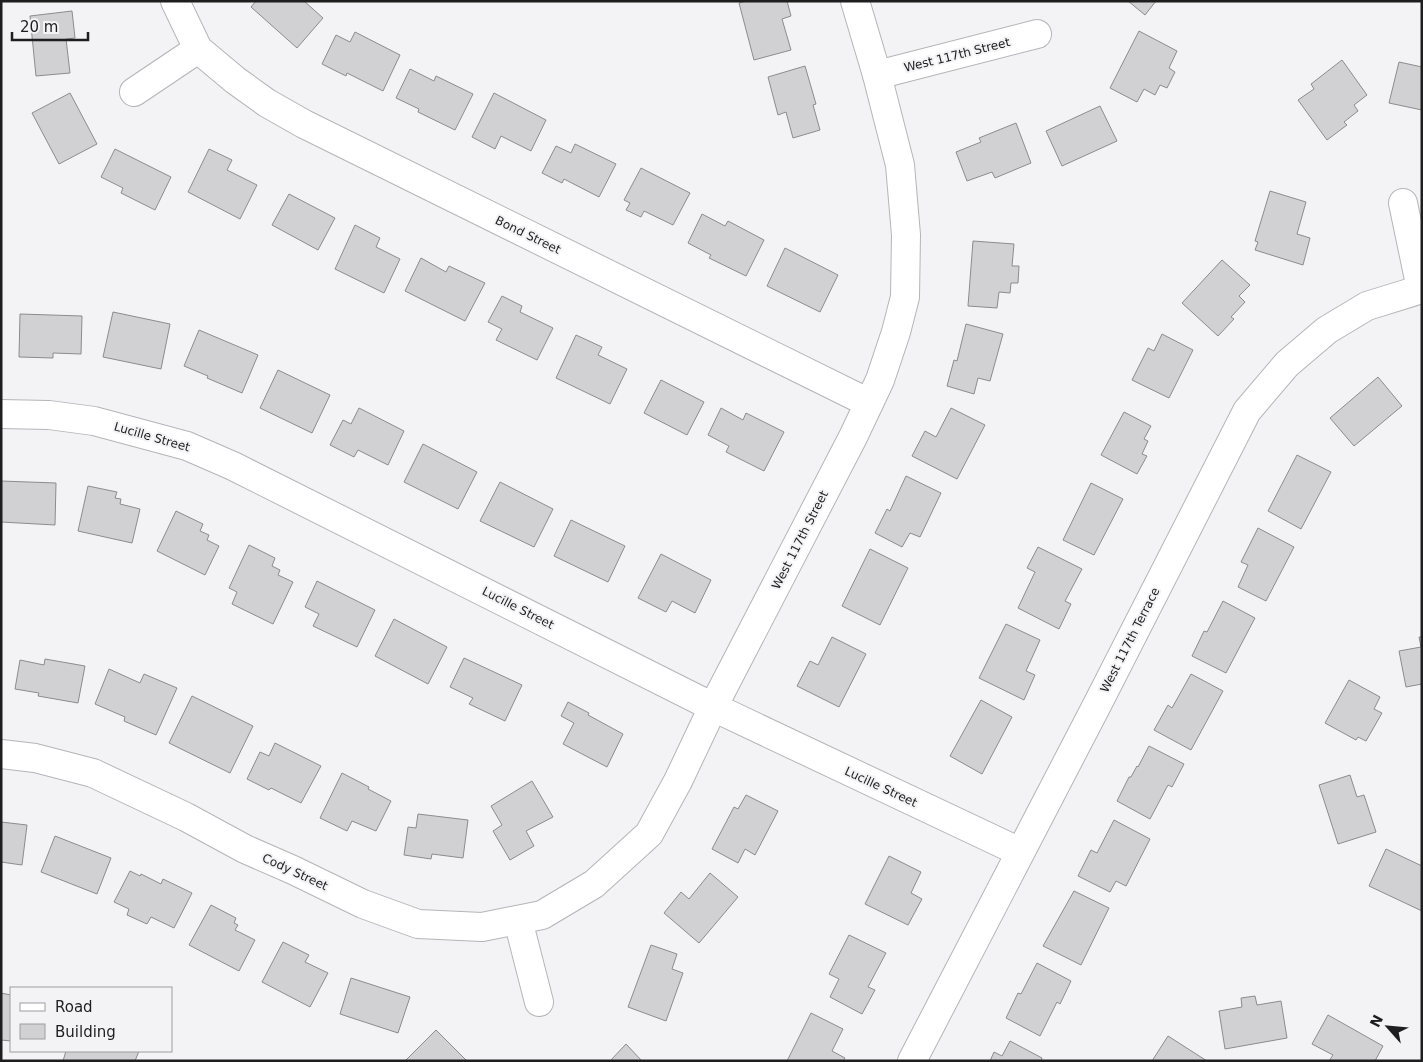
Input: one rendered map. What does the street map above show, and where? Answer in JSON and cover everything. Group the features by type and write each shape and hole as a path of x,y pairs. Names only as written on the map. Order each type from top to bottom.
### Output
{"street":[{"name":"Bond Street","path":"175,1 198,49 235,80 267,103 304,124 869,403"},
{"name":"West 117th Street","path":"518,920 542,915 594,884 649,834 678,781 713,707 853,437 880,380 896,332 905,296 906,235 900,165 877,75 855,1"},
{"name":"West 117th Street","path":"877,75 1037,34"},
{"path":"134,92 198,49"},
{"name":"West 117th Terrace","path":"912,1061 1247,411 1287,364 1327,330 1367,306 1421,289 1403,202"},
{"name":"Lucille Street","path":"1,414 49,415 94,421 187,446 242,470 713,707 1020,852"},
{"name":"Cody Street","path":"1,754 35,758 93,774 178,812 245,850 293,870 362,904 418,924 482,927 518,920"},
{"path":"518,920 539,1002"}],"building":[{"path":"256,1 304,1 323,18 297,48 251,7"},
{"path":"746,1 787,1 791,16 782,19 791,50 754,60 739,3"},
{"path":"1128,1 1156,1 1145,15"},
{"path":"72,11 75,38 66,39 70,73 36,76 30,16"},
{"path":"1139,31 1177,51 1169,68 1175,72 1167,88 1160,85 1155,95 1144,89 1137,102 1110,88"},
{"path":"355,32 400,55 383,91 347,73 346,76 322,64 336,35 350,42"},
{"path":"1342,60 1367,95 1354,105 1358,111 1344,122 1347,125 1327,140 1298,100 1314,89 1311,84"},
{"path":"1399,62 1422,67 1422,110 1389,103"},
{"path":"805,66 816,104 813,105 820,130 793,138 786,112 778,115 768,77"},
{"path":"410,69 434,81 436,76 473,94 455,130 418,112 419,109 396,98"},
{"path":"70,93 97,144 59,164 32,113"},
{"path":"494,93 546,120 531,151 501,136 495,149 472,137"},
{"path":"1100,106 1117,141 1062,166 1046,131"},
{"path":"1016,123 1031,163 995,178 992,172 967,181 956,152 981,142 979,138"},
{"path":"575,144 616,164 599,197 564,179 562,183 542,173 556,146 571,153"},
{"path":"115,149 171,177 155,210 121,193 123,188 101,177"},
{"path":"209,149 232,160 227,170 257,185 240,219 188,192"},
{"path":"641,168 690,193 673,225 644,211 641,217 626,210 630,203 624,200"},
{"path":"1270,191 1306,202 1297,234 1310,238 1303,265 1255,250 1258,242 1255,241"},
{"path":"289,194 335,218 318,250 272,225"},
{"path":"702,214 725,226 728,221 764,240 746,276 709,258 711,255 688,243"},
{"path":"355,225 380,238 376,247 400,259 384,293 335,269"},
{"path":"973,241 1014,244 1012,266 1019,266 1018,283 1011,283 1010,293 999,292 997,308 968,306"},
{"path":"785,248 838,275 820,312 767,286"},
{"path":"421,258 446,272 449,266 485,283 465,321 405,291"},
{"path":"1222,260 1250,285 1239,296 1245,302 1231,317 1234,319 1218,336 1182,303"},
{"path":"502,296 522,306 520,312 553,328 537,360 496,340 502,329 488,322"},
{"path":"113,312 170,324 161,369 103,357"},
{"path":"20,314 82,316 81,354 53,353 53,358 19,357"},
{"path":"966,324 1003,334 990,381 978,378 974,394 947,386 954,360 957,361"},
{"path":"199,330 258,355 242,393 184,366"},
{"path":"1162,334 1193,350 1169,398 1132,380 1148,348 1154,351"},
{"path":"576,335 602,347 598,355 627,369 610,404 556,378"},
{"path":"278,370 330,395 312,433 260,408"},
{"path":"1378,377 1402,406 1354,446 1330,418"},
{"path":"661,380 704,402 687,435 644,413"},
{"path":"359,408 404,431 388,465 358,450 354,457 330,445 343,420 351,424"},
{"path":"721,408 743,420 746,413 784,432 764,471 726,452 729,446 708,435"},
{"path":"951,408 985,425 957,479 912,456 925,431 936,437"},
{"path":"1124,412 1151,426 1144,439 1148,441 1142,454 1147,456 1137,474 1101,455"},
{"path":"423,444 477,472 458,509 404,482"},
{"path":"1297,455 1331,472 1301,529 1268,511"},
{"path":"906,476 941,493 920,537 910,533 902,547 875,533 887,509 890,511"},
{"path":"1,481 56,483 55,525 1,522"},
{"path":"500,482 553,509 534,547 480,521"},
{"path":"1091,483 1123,499 1094,555 1063,540"},
{"path":"88,486 117,492 115,498 121,499 120,504 140,509 132,543 78,531"},
{"path":"176,511 203,524 200,531 209,535 207,540 219,546 205,575 157,551"},
{"path":"571,520 625,546 608,582 554,556"},
{"path":"1258,528 1294,547 1266,601 1238,587 1248,565 1241,562"},
{"path":"249,545 275,558 272,566 280,570 278,575 293,582 273,624 232,604 237,592 229,588"},
{"path":"1038,547 1082,569 1065,601 1071,604 1059,629 1018,608 1035,572 1027,568"},
{"path":"870,549 908,568 880,625 842,606"},
{"path":"661,554 711,580 695,613 672,601 666,612 638,598"},
{"path":"317,581 375,610 357,647 313,626 319,614 305,607"},
{"path":"1223,601 1255,618 1226,673 1192,656 1204,631 1207,632"},
{"path":"394,619 447,647 428,684 375,656"},
{"path":"1006,624 1040,640 1026,671 1035,675 1024,700 979,678"},
{"path":"832,637 866,654 839,707 797,686 810,661 818,665"},
{"path":"1419,637 1422,637 1422,684 1406,687 1399,651 1421,647"},
{"path":"464,658 522,685 505,721 469,704 473,698 450,687"},
{"path":"45,659 85,666 78,703 38,696 39,693 15,689 20,660 44,665"},
{"path":"109,669 140,683 144,674 177,688 156,735 124,721 125,717 95,704"},
{"path":"1191,674 1223,691 1191,750 1154,730 1168,705 1172,708"},
{"path":"1349,680 1380,697 1374,709 1382,713 1366,741 1358,737 1356,740 1325,723"},
{"path":"192,696 253,726 230,773 169,743"},
{"path":"981,700 1012,717 982,774 950,756"},
{"path":"568,702 623,734 607,767 563,744 574,723 561,716"},
{"path":"275,743 321,766 301,803 271,788 269,790 247,779 260,752 269,756"},
{"path":"1149,746 1184,764 1172,787 1168,785 1150,819 1117,801 1129,777 1138,767"},
{"path":"342,773 391,801 376,831 352,821 347,831 320,818"},
{"path":"1350,775 1357,797 1364,795 1376,832 1338,844 1319,785"},
{"path":"532,781 553,817 526,831 534,846 510,860 493,831 502,825 491,806"},
{"path":"746,795 778,811 755,855 745,849 738,863 712,849 734,807 738,809"},
{"path":"418,814 468,820 463,858 432,854 431,859 404,855 408,827 416,828"},
{"path":"1114,820 1150,839 1126,886 1116,881 1110,892 1078,876 1091,850 1097,853"},
{"path":"1,822 27,825 22,865 1,862"},
{"path":"55,836 111,858 97,894 41,872"},
{"path":"1386,849 1422,866 1422,911 1369,886"},
{"path":"889,856 921,872 911,893 922,899 908,925 865,904"},
{"path":"130,871 161,884 163,879 192,893 174,928 151,917 147,924 127,915 129,909 114,902"},
{"path":"710,873 738,897 699,943 664,913 681,892 689,899"},
{"path":"1074,891 1109,908 1081,965 1043,946"},
{"path":"211,905 236,918 234,923 238,925 235,930 255,940 239,971 189,945"},
{"path":"849,935 886,953 868,987 875,990 862,1014 830,997 839,979 829,974"},
{"path":"283,942 309,955 305,962 328,973 310,1007 262,982"},
{"path":"651,945 677,954 672,969 683,973 666,1021 628,1007"},
{"path":"1037,963 1071,981 1060,1004 1057,1002 1040,1036 1006,1018 1018,993 1021,994"},
{"path":"351,978 410,997 398,1033 340,1014"},
{"path":"1,993 10,995 10,1041 1,1040"},
{"path":"1255,996 1257,1005 1281,1001 1287,1038 1225,1049 1219,1011 1242,1007 1241,998"},
{"path":"811,1013 843,1029 832,1051 845,1058 843,1061 787,1061"},
{"path":"1328,1015 1383,1046 1375,1061 1329,1061 1333,1055 1312,1044"},
{"path":"436,1030 467,1061 406,1060"},
{"path":"1168,1036 1207,1061 1152,1061"},
{"path":"1010,1041 1042,1058 1041,1061 990,1061 994,1052 1002,1056"},
{"path":"626,1044 642,1061 610,1061"},
{"path":"66,1052 139,1052 135,1061 63,1061"}]}
